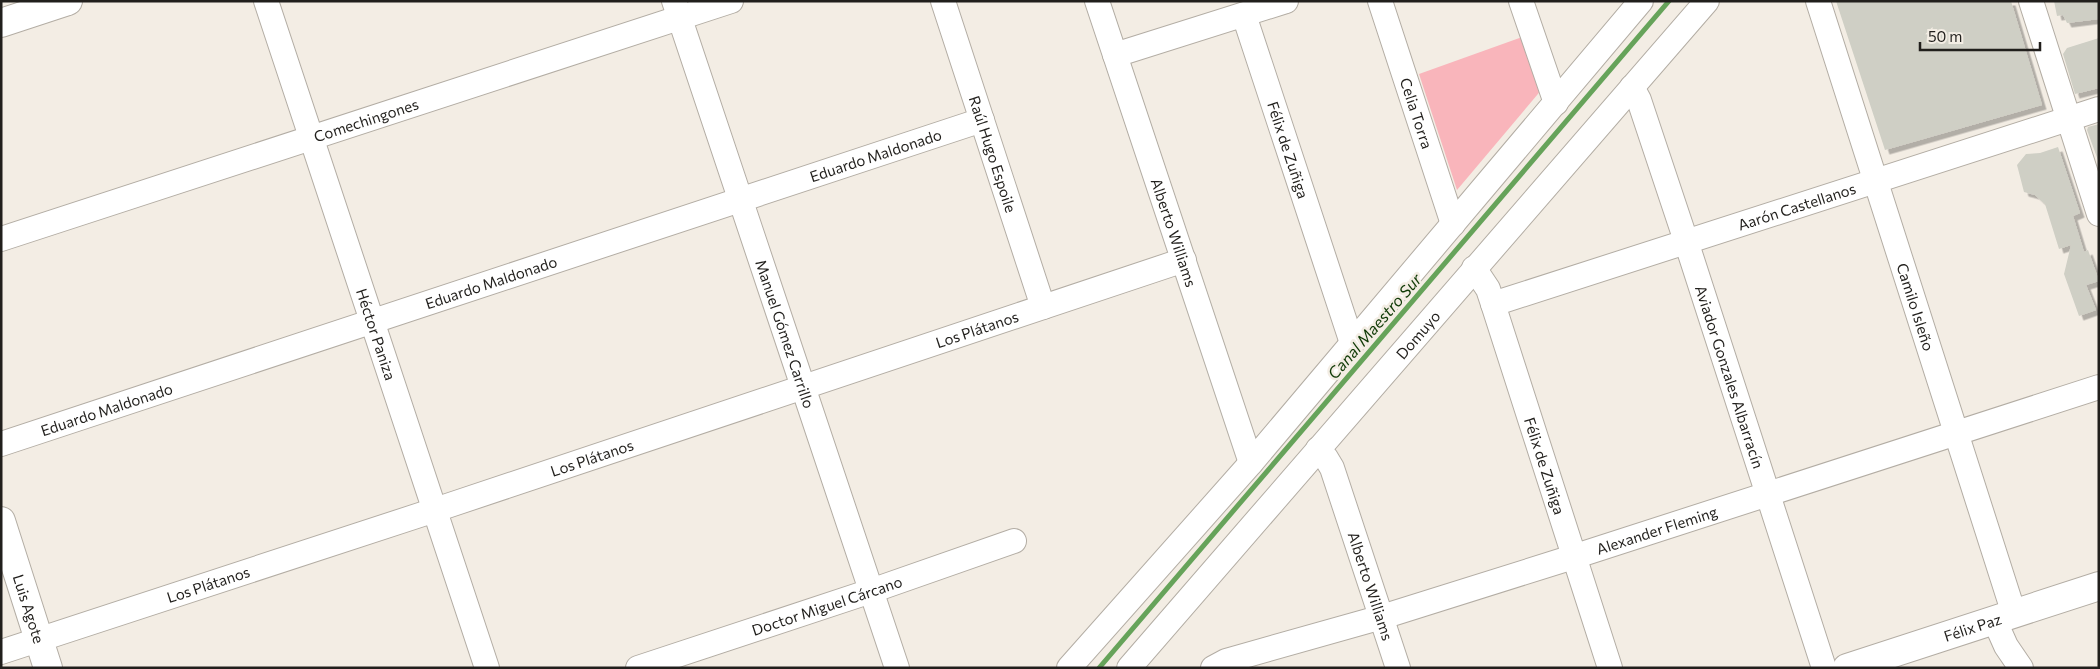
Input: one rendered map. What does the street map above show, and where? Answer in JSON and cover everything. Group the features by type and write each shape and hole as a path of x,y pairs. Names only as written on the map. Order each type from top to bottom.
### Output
{"main road":[{"path":"1,23 68,1"},
{"name":"Luis Agote","path":"1,521 48,668"},
{"name":"Félix Paz","path":"1847,668 2099,586"}],"street":[{"name":"Héctor Paniza","path":"266,1 487,668"},
{"name":"Comechingones","path":"1,239 312,138 677,10 731,1"},
{"name":"Raúl Hugo Espoile","path":"943,1 1043,307"},
{"name":"Alberto Williams","path":"1097,1 1251,463"},
{"path":"1115,55 1286,1"},
{"name":"Celia Torra","path":"1380,1 1453,224"},
{"path":"1521,1 1556,103"},
{"path":"1069,668 1251,463 1641,1"},
{"name":"Domuyo","path":"1129,668 1707,1"},
{"name":"Camilo Isleño","path":"1818,1 1956,432 2004,616 2006,646 2021,668"},
{"path":"2031,1 2099,214"},
{"name":"Manuel Gómez Carrillo","path":"677,10 897,668"},
{"name":"Félix de Zuñiga","path":"1244,15 1352,343"},
{"name":"Aviador Gonzales Albarracín","path":"1632,87 1639,100 1686,241 1824,668"},
{"name":"Aarón Castellanos","path":"1494,304 2099,108"},
{"name":"Eduardo Maldonado","path":"1,444 982,120"},
{"name":"Los Plátanos","path":"1,652 435,510 1184,260"},
{"name":"Félix de Zuñiga","path":"1474,268 1488,289 1494,304 1573,557 1610,668"},
{"name":"Alexander Fleming","path":"1217,667 1573,557 2099,387"},
{"name":"Alberto Williams","path":"1318,449 1332,468 1398,668"},
{"name":"Doctor Miguel Cárcano","path":"638,668 871,591 1014,541"}],"shaded area":[{"path":"1525,36 1543,88 1457,190 1419,74"}],"building":[{"path":"1836,1 2011,1 2042,105 1885,150"},
{"path":"2054,1 2099,1 2099,19 2067,23 2063,15 2057,16"},
{"path":"2099,38 2099,88 2075,94 2063,54 2067,48"},
{"path":"2099,124 2099,163 2087,130 2088,127"},
{"path":"2058,147 2080,213 2073,216 2084,252 2088,250 2099,281 2086,285 2096,310 2079,316 2064,274 2071,245 2059,249 2045,204 2035,195 2024,192 2017,165 2026,154 2040,153"}],"waterway":[{"name":"Canal Maestro Sur","path":"1099,668 1669,1"}]}
